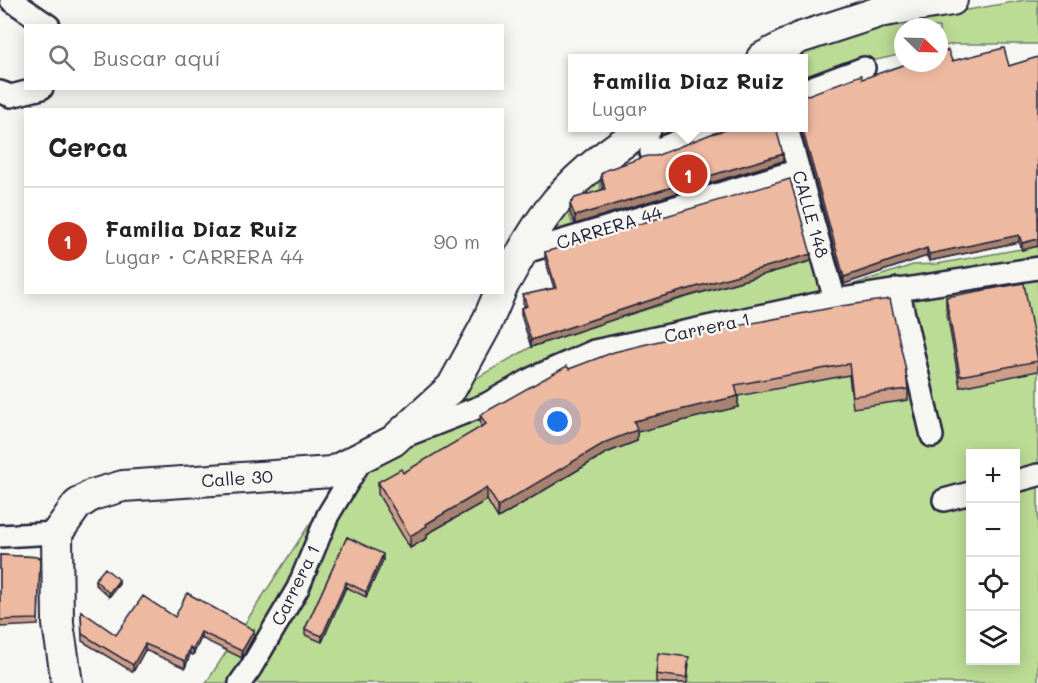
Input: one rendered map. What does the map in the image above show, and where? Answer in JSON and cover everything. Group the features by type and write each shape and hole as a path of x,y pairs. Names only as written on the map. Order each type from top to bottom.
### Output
{"street":[{"path":"11,0 46,24"},
{"path":"769,54 799,38 879,12 952,0"},
{"path":"808,89 864,68"},
{"path":"0,92 11,96 34,90"},
{"path":"504,284 547,212 574,182 627,139 649,140 690,132"},
{"name":"CALLE 148","path":"788,132 835,300"},
{"name":"CARRERA 44","path":"522,253 799,170"},
{"name":"Carrera 1","path":"393,441 487,404 535,377 594,351 835,300 1038,268"},
{"path":"898,289 932,436"},
{"name":"Calle 30","path":"57,533 76,505 92,495 123,486 332,472 393,441 452,387 485,327 499,294"},
{"name":"Carrera 1","path":"240,683 298,588 328,515 365,454"},
{"path":"1020,480 1038,475"},
{"path":"944,500 966,494"},
{"path":"0,536 57,533 58,624 67,683"}],"green space":[{"path":"1025,0 1038,0 1038,44 948,45 948,18 922,18"},
{"path":"894,23 894,56 863,63 808,84 808,54 796,54 876,26"},
{"path":"656,132 692,132 631,157 599,178 602,196 567,207 575,232 530,248 552,212 561,202 609,162"},
{"path":"1038,246 1038,683 206,683 324,502 452,392 531,347 571,332 829,255 839,289 913,265 937,264"}],"building":[{"path":"1004,48 1009,66 1038,57 1038,239 1022,243 1019,235 929,254 927,248 844,277 803,132 808,132 808,95 861,75 862,79 894,68 894,72 948,72 948,50 952,61"},
{"path":"777,132 783,154 575,216 570,204 575,198 605,189 601,174 606,170 647,156 656,156 711,134"},
{"path":"790,179 811,254 657,298 531,340 521,308 527,306 523,295 556,288 545,252"},
{"path":"1024,283 1038,361 960,376 946,297"},
{"path":"890,299 908,389 853,396 849,364 735,385 738,396 634,421 637,430 606,442 498,506 487,488 410,536 378,482 401,469 403,473 486,424 480,415 567,366 569,369 614,352 721,326 722,329"},
{"path":"347,537 383,554 366,592 346,582 322,636 305,629"},
{"path":"0,555 40,557 38,619 0,620"},
{"path":"105,568 119,580 109,593 95,580"},
{"path":"187,593 254,630 242,651 201,632 193,649 190,647 185,661 145,644 133,665 82,634 81,611 116,635 143,596 175,617"},
{"path":"658,653 689,657 686,678 656,674"}],"place":[{"name":"Familia Diaz Ruiz","path":"688,174"}]}
